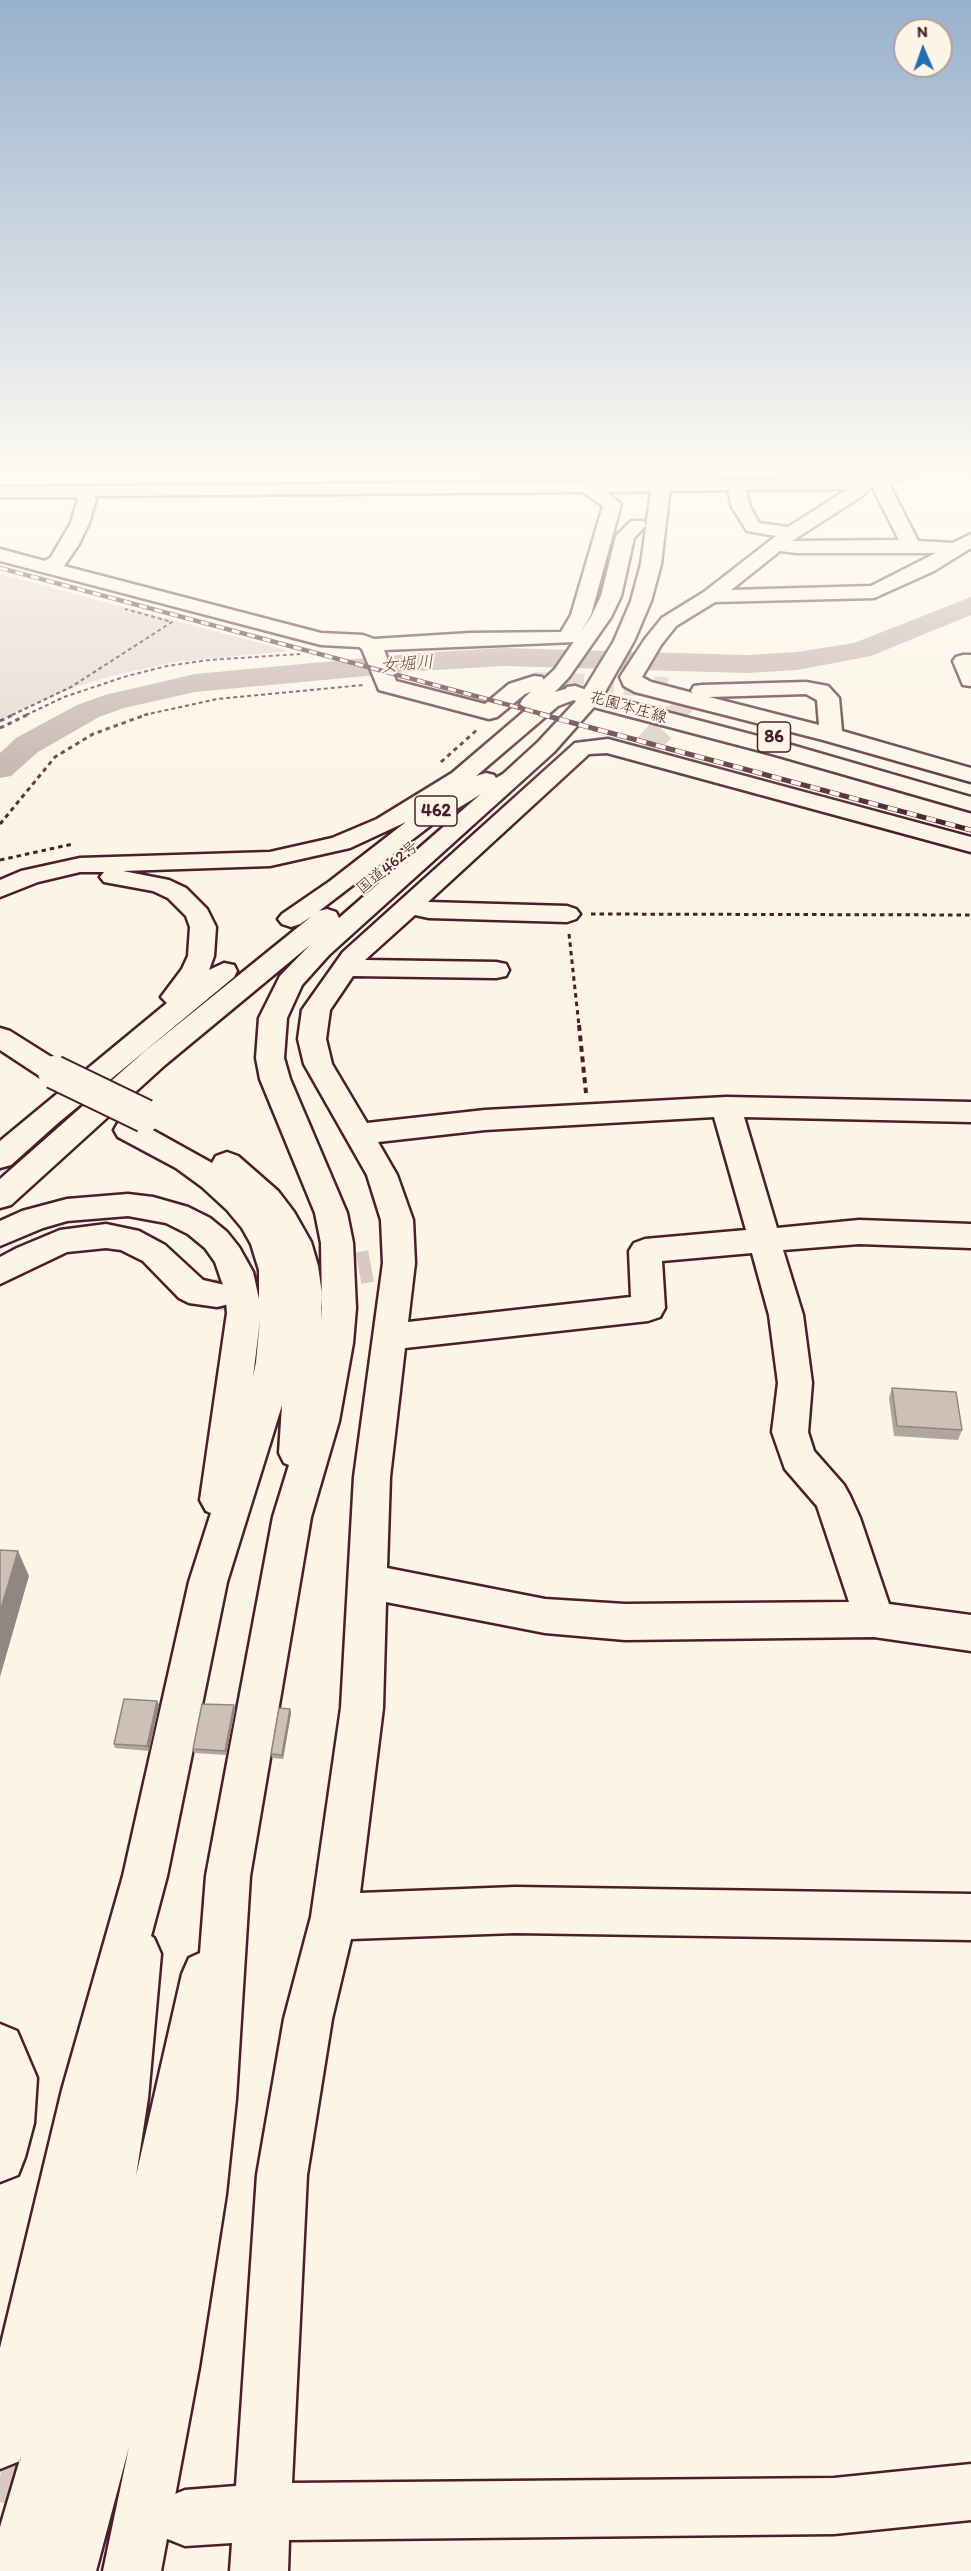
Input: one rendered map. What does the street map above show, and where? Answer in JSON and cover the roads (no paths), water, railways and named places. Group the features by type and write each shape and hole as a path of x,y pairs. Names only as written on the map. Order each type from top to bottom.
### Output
{"main road":[{"path":"133,590 324,639 363,641 372,646 470,639 568,638 581,615 588,590"},
{"path":"0,889 30,876 80,865 122,862 242,861 294,855 362,835 408,811 460,778 550,701 585,684 606,641 602,617 612,590"},
{"name":"国道462号","path":"0,1197 155,1058 238,989 428,836 511,779 546,747 585,684 606,641 641,601 644,590"},
{"path":"719,590 677,615 662,628 632,677 632,681 643,687 831,735 971,775"},
{"path":"711,596 874,592 878,590"},
{"path":"372,646 385,682 489,712 517,689 534,682"},
{"path":"971,661 963,661 971,680"},
{"name":"国道462号","path":"0,1158 64,1102 272,933 339,886 426,818 495,774 541,731 585,684"},
{"name":"花園本庄線","path":"585,684 971,792"},
{"name":"花園本庄線","path":"585,684 780,749 971,804"},
{"path":"668,687 696,694 806,688 820,691 828,698 831,735"},
{"path":"259,2571 282,2175 308,2019 334,1917 362,1708 372,1477 392,1337 385,1265 397,1220 381,1175 318,1064 312,1039 316,1010 352,958 411,906 576,751 583,748 608,746 642,751 971,845"},
{"path":"67,2571 112,2406 183,2069 228,1876 292,1517 331,1380 339,1308 337,1243 331,1213 310,1157 282,1100 275,1078 270,1058 273,1018 290,982 320,949 511,779"},
{"path":"0,907 34,889 78,878 122,878 141,881 177,893 188,903 198,915 203,927 204,942 195,971 171,1001 0,1147"},
{"path":"411,906 429,910 567,914"},
{"path":"344,968 496,970"},
{"path":"0,1037 46,1079"},
{"path":"0,1065 46,1079 137,1123 200,1145 246,1178 267,1198 283,1220 295,1242 302,1266 305,1294 292,1517"},
{"path":"358,1134 485,1120 726,1107 971,1112"},
{"path":"726,1107 788,1326 795,1383 790,1432 798,1458 831,1496 841,1518 874,1619"},
{"path":"137,1123 213,1179 238,1202 254,1221 267,1244 275,1270 277,1327 266,1400 208,1582"},
{"path":"0,1234 33,1219 67,1210 128,1205 153,1208 177,1215 199,1226 216,1240 228,1255 237,1272 244,1313 208,1582 146,1876 86,2090 20,2376 0,2441"},
{"path":"392,1337 648,1308 645,1251 859,1232 971,1236"},
{"path":"0,1272 60,1242 86,1236 106,1236 128,1239 154,1253 191,1289 201,1294 218,1295"},
{"path":"368,1581 545,1616 591,1620 625,1622 874,1619 971,1633"},
{"path":"14,2571 66,2397 110,2184 124,2098 146,1876"},
{"path":"132,2571 168,2390 201,2194 212,2099 228,1876"},
{"path":"334,1917 515,1910 971,1917"},
{"path":"0,2048 13,2078 9,2123 0,2157"},
{"path":"185,2518 263,2512 834,2506 971,2492"}],"waterway":[{"name":"女堀川","path":"0,769 27,745 88,711 115,701 195,683 420,662 503,657 747,664 797,661 861,650 971,605"}],"tunnel":[{"path":"534,682 668,687"},
{"path":"675,715 693,695"},
{"path":"645,748 676,714"},
{"path":"217,1295 371,1266"},
{"path":"0,2476 162,2513"}],"railway":[{"path":"82,590 546,715"},
{"path":"540,714 971,830"}]}
